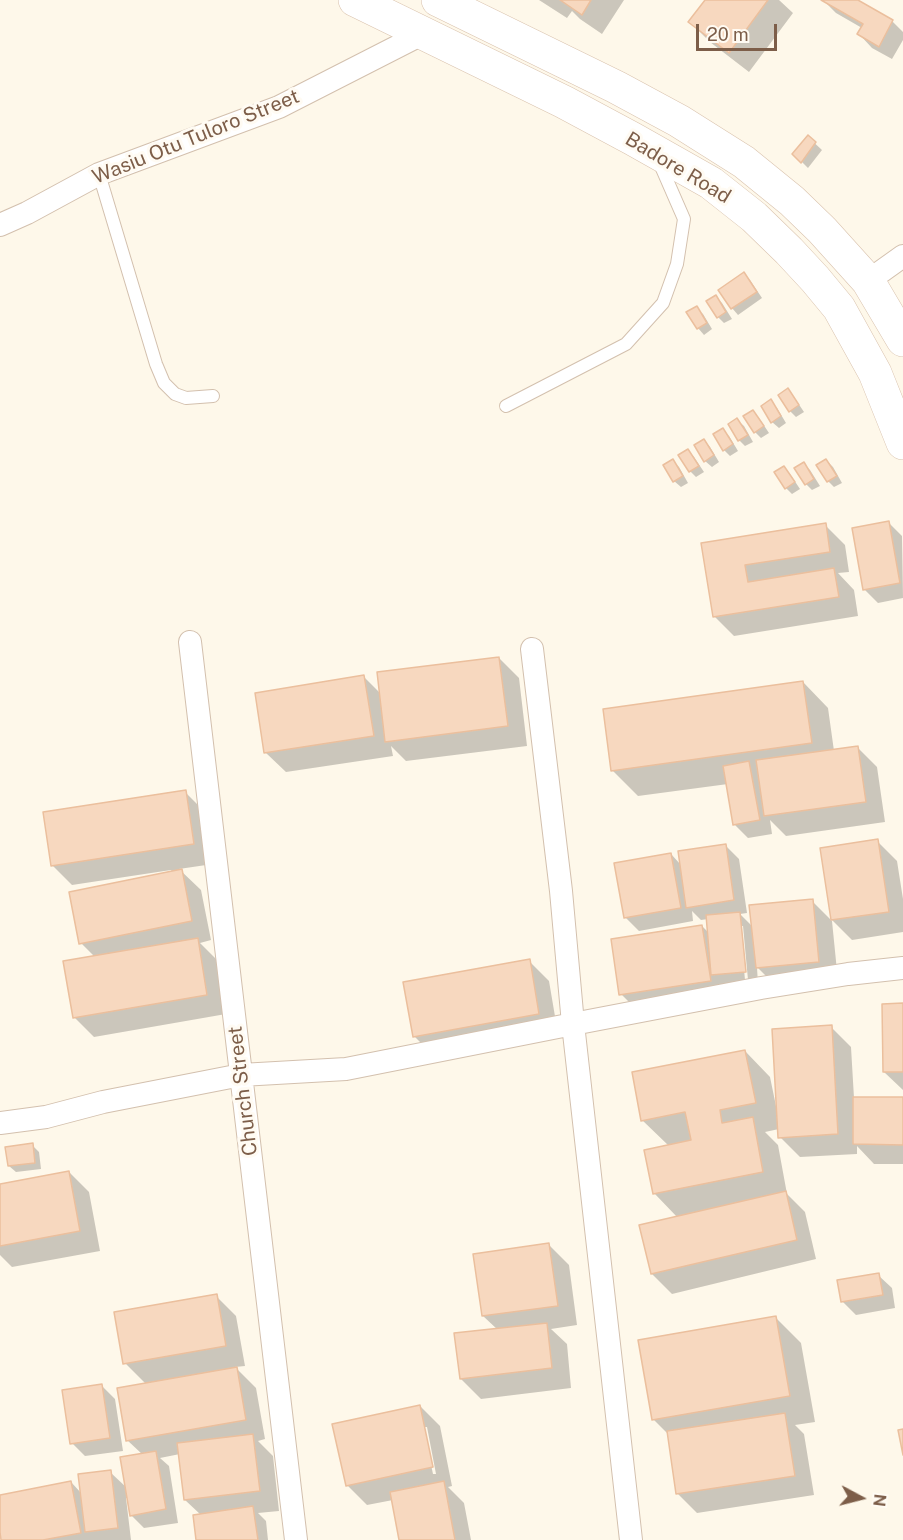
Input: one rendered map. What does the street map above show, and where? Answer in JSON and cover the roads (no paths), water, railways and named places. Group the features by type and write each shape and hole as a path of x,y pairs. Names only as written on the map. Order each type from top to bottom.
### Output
{"main road":[{"name":"Badore Road","path":"355,0 564,102 655,151 711,183 754,217 789,251 839,308 876,373 903,443"},
{"name":"Badore Road","path":"438,0 616,87 679,121 744,162 792,201 868,281 903,340"}],"street":[{"name":"Wasiu Otu Tuloro Street","path":"0,225 99,174 279,108 424,33"},
{"path":"868,281 903,256"},
{"name":"Church Street","path":"190,642 296,1540"},
{"path":"532,649 561,891 573,1024 631,1540"},
{"path":"0,1123 46,1117 103,1102 241,1075 346,1069 761,988 903,968"}],"lane":[{"path":"506,406 626,345 663,303 677,264 684,219 655,151"},
{"path":"99,174 164,383 175,394 186,398 213,396"}]}
